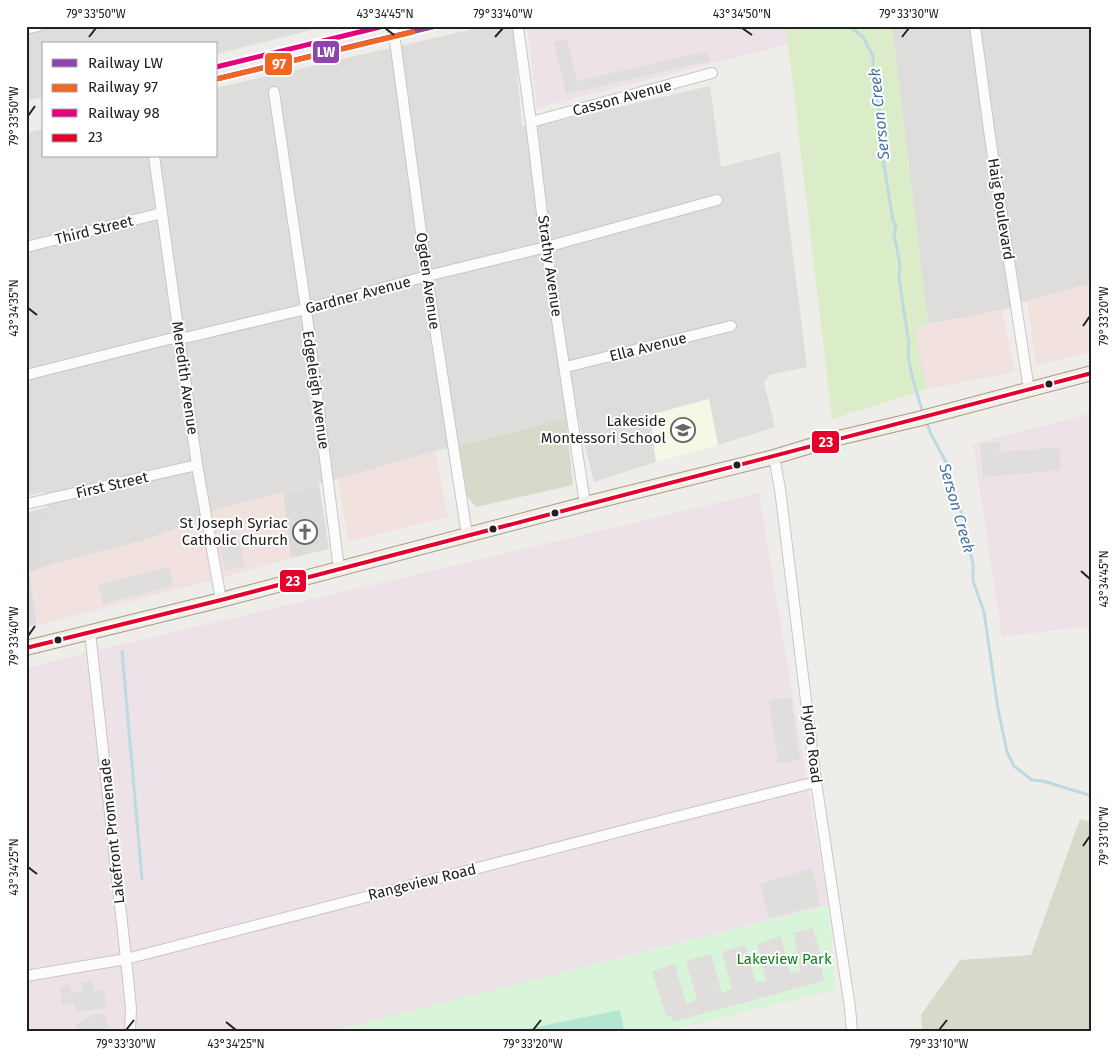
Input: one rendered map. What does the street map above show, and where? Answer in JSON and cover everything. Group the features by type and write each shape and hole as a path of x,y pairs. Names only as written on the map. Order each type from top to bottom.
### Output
{"main road":[{"path":"26,648 221,600 1092,373"}],"street":[{"path":"26,29 38,26"},
{"name":"Ogden Avenue","path":"393,26 427,276 467,535"},
{"name":"Haig Boulevard","path":"976,26 990,137 1029,390"},
{"name":"Strathy Avenue","path":"518,28 546,247 586,504"},
{"name":"Casson Avenue","path":"531,122 712,73"},
{"name":"Edgeleigh Avenue","path":"274,92 306,309 339,569"},
{"name":"Meredith Avenue","path":"154,158 197,465 221,600"},
{"name":"Gardner Avenue","path":"26,375 306,309 427,276 546,247 717,200"},
{"name":"Third Street","path":"26,247 162,213"},
{"name":"Ella Avenue","path":"566,367 731,326"},
{"name":"Hydro Road","path":"774,457 780,488 816,782 837,913 852,1031"},
{"name":"First Street","path":"26,504 197,465"},
{"name":"Lakefront Promenade","path":"90,632 126,958 131,1008 130,1031"},
{"name":"Rangeview Road","path":"26,976 126,958 816,782"}],"shaded area":[{"path":"26,26 327,26 218,53 218,42 42,42 42,97 26,101"},
{"path":"487,26 513,26 522,126 558,121 710,86 721,167 780,152 807,367 769,375 764,383 775,427 718,445 709,399 650,415 656,462 594,482 578,418 566,418 217,509 199,520 145,540 56,563 45,492 26,496 26,133 42,129 42,158 218,158 218,88"},
{"path":"527,26 786,26 788,44 537,108"},
{"path":"892,26 1092,26 1092,283 1002,310 928,324"},
{"path":"567,39 577,81 707,51 710,61 566,94 554,42"},
{"path":"774,157 798,346 782,349 763,205 769,203 761,198 742,200 741,192 758,189 763,185 764,180 759,181 757,162 762,161 764,158"},
{"path":"1092,283 1092,352 1036,365 1027,301"},
{"path":"1002,310 1015,372 927,389 914,327"},
{"name":"Lakeside Montessori School","path":"709,399 718,445 656,462 650,415"},
{"path":"1092,413 1092,626 1002,637 973,444"},
{"path":"566,418 573,485 476,507 467,496 459,445"},
{"path":"999,442 1000,452 1059,447 1061,470 983,477 980,443"},
{"path":"435,451 448,517 348,542 338,479"},
{"path":"319,484 329,549 291,558 283,493"},
{"path":"283,493 291,558 226,577 37,625 29,572 145,540 199,520 217,509"},
{"path":"759,493 828,905 333,1031 26,1031 26,668"},
{"path":"47,507 56,563 29,572 37,625 26,626 26,513"},
{"path":"48,525 53,559 46,560 40,526"},
{"path":"237,531 245,566 225,570 217,535"},
{"path":"169,567 174,586 103,604 98,585"},
{"path":"791,698 800,760 778,763 769,700"},
{"path":"1080,819 1092,823 1092,1031 922,1031 921,1015 960,960 1031,955"},
{"path":"812,868 820,905 769,918 760,884"},
{"path":"813,928 822,960 817,961 818,968 822,968 824,981 672,1022 672,1016 666,1017 652,971 675,964 686,1004 697,1000 686,961 711,954 722,993 732,989 722,952 745,945 756,983 766,980 757,944 781,936 790,974 801,971 793,933"},
{"path":"93,981 94,991 104,990 106,1008 76,1012 74,1003 62,1004 60,986 70,985 71,993 82,992 82,983"},
{"path":"105,1013 108,1031 76,1031 76,1023 82,1022 91,1015"}],"green space":[{"path":"786,26 892,26 928,324 914,327 927,389 832,419"},
{"name":"Lakeview Park","path":"828,905 836,989 818,994 668,1031 333,1031"},
{"path":"620,1010 624,1031 522,1030"}],"waterway":[{"name":"Serson Creek","path":"853,26 854,30 863,37 873,56 873,70 876,76 875,83 881,121 881,138 885,146 882,153 893,221 896,226 894,234 900,265 899,279 909,343 909,359 923,413"},
{"name":"Serson Creek","path":"926,421 946,462 962,515 973,564 973,581 984,612 998,709 1007,752 1014,766 1032,780 1043,781 1092,796"},
{"path":"122,651 142,879"}],"rail line":[{"name":"98","path":"218,67 384,26"},
{"name":"LW","path":"218,79 436,26"},
{"name":"97","path":"218,79 413,32"}],"transit line":[{"name":"23","path":"26,648 221,600 1092,373"}],"place":[{"name":"Lakeside Montessori School","path":"683,430"},
{"name":"St Joseph Syriac Catholic Church","path":"305,532"}]}
